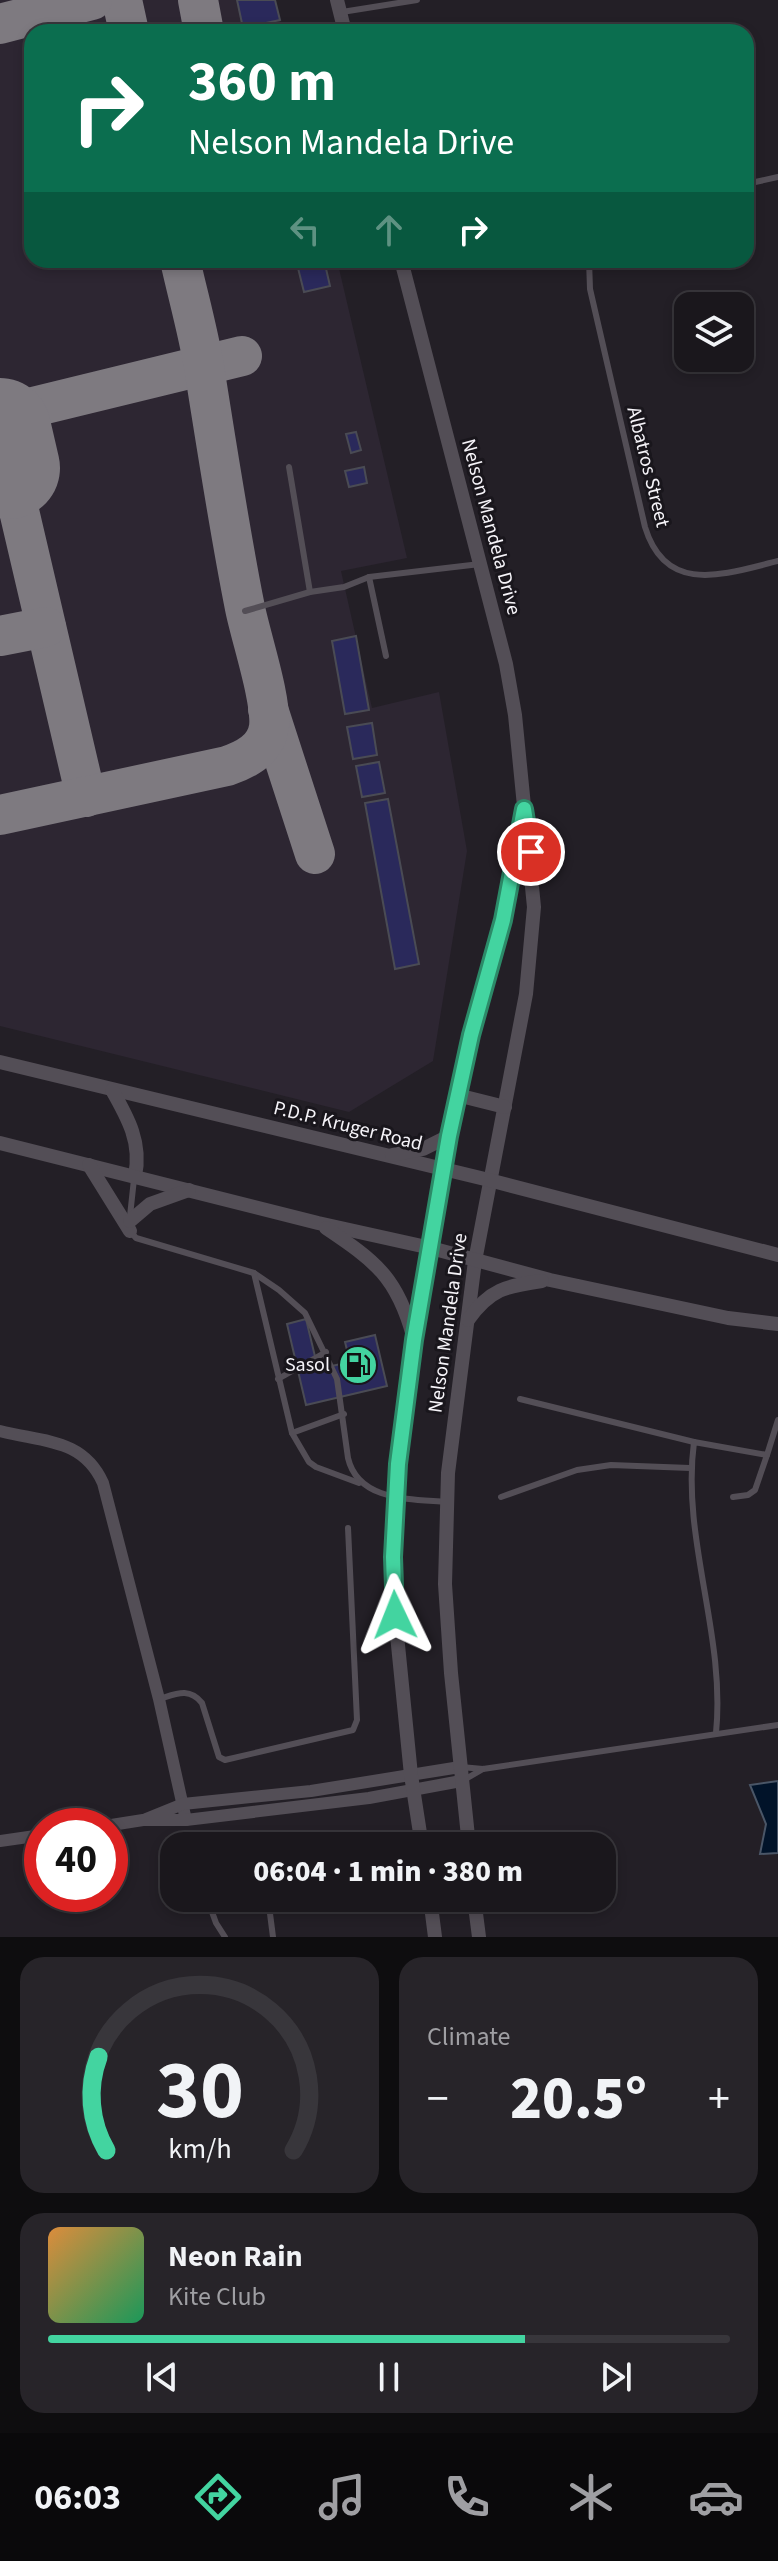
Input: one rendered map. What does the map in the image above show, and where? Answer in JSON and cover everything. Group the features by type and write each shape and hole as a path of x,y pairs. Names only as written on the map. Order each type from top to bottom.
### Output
{"street":[{"name":"Nelson Mandela Drive","path":"403,268 496,621 513,702 533,879 533,938 526,994 475,1261 446,1502 445,1584 467,1832"},
{"name":"Nelson Mandela Drive","path":"420,1832 395,1615 393,1557 396,1498 414,1340 442,1170 471,1035 503,920 524,809"},
{"name":"P.D.P. Kruger Road","path":"0,1062 489,1180 778,1255"},
{"path":"112,1090 137,1141 135,1176"},
{"path":"457,1095 505,1107"},
{"path":"388,1156 423,1149 449,1136"},
{"path":"0,1143 550,1280 713,1315 778,1324"},
{"path":"89,1165 130,1226 150,1204 189,1190"},
{"path":"318,1223 368,1257 383,1273 404,1306 414,1340"},
{"path":"467,1322 477,1307 495,1291 550,1280"},
{"path":"0,1431 69,1447 85,1455 97,1468 159,1699 186,1820"},
{"path":"143,1820 183,1804 311,1791 411,1775 461,1774"},
{"path":"128,1822 186,1820 414,1791 461,1774"},
{"path":"0,1841 24,1838"},
{"path":"432,1912 435,1937"},
{"path":"476,1912 479,1937"}],"lane":[{"path":"339,6 417,0"},
{"path":"754,182 778,177"},
{"name":"Albatros Street","path":"589,268 590,289 645,527 658,555 677,571 689,575 740,570 778,561"},
{"path":"289,467 310,592"},
{"path":"245,611 310,592 344,587 369,577 480,564"},
{"path":"369,577 386,656"},
{"path":"135,1176 130,1226 136,1238 254,1273 305,1313 337,1379 348,1458 351,1471 359,1483"},
{"path":"254,1273 292,1433 309,1462 396,1498 446,1502"},
{"path":"278,1379 326,1352"},
{"path":"520,1399 694,1442 767,1455"},
{"path":"292,1433 344,1414"},
{"path":"733,1497 748,1495 755,1490 778,1420"},
{"path":"694,1442 690,1468 700,1568 718,1679 716,1733"},
{"path":"501,1497 577,1470 611,1465 690,1468"},
{"path":"159,1699 190,1692 197,1697 202,1703 219,1757 225,1760 353,1730 357,1720 348,1528"},
{"path":"461,1774 778,1725"},
{"path":"461,1774 483,1769"},
{"path":"212,1912 225,1937"},
{"path":"270,1912 273,1937"}],"shaded area":[{"path":"0,0 275,0 281,24 24,24 24,268 339,268 407,558 341,571 372,708 439,692 467,851 433,1061 349,1112 0,1026"}],"water":[{"path":"778,1781 778,1853 760,1854 766,1824 750,1785"}],"building":[{"path":"237,0 275,0 280,20 242,24"},
{"path":"298,268 326,268 330,286 304,292"},
{"path":"356,432 361,450 351,453 346,434"},
{"path":"364,467 367,483 349,487 345,471"},
{"path":"356,636 369,710 345,714 332,641"},
{"path":"372,723 377,755 353,759 347,727"},
{"path":"379,762 385,793 362,797 356,766"},
{"path":"388,799 419,964 395,969 365,803"},
{"name":"Sasol","path":"306,1319 318,1369 350,1362 345,1342 375,1335 387,1386 306,1405 287,1324"}],"taxiway":[{"path":"0,24 92,0"},
{"path":"122,0 127,24"},
{"path":"198,0 202,24"},
{"path":"0,815 227,766 254,753 267,735 267,701 245,608 202,354 182,268"},
{"path":"0,415 242,356"},
{"path":"9,468 86,797"},
{"path":"0,636 46,627"},
{"path":"268,709 315,854"}],"runway":[{"path":"0,429 9,468"}],"place":[{"name":"Sasol","path":"358,1365"}],"route":[{"path":"395,1615 393,1557 398,1464 414,1340 449,1136 471,1035 511,886 524,809 531,852"}]}
